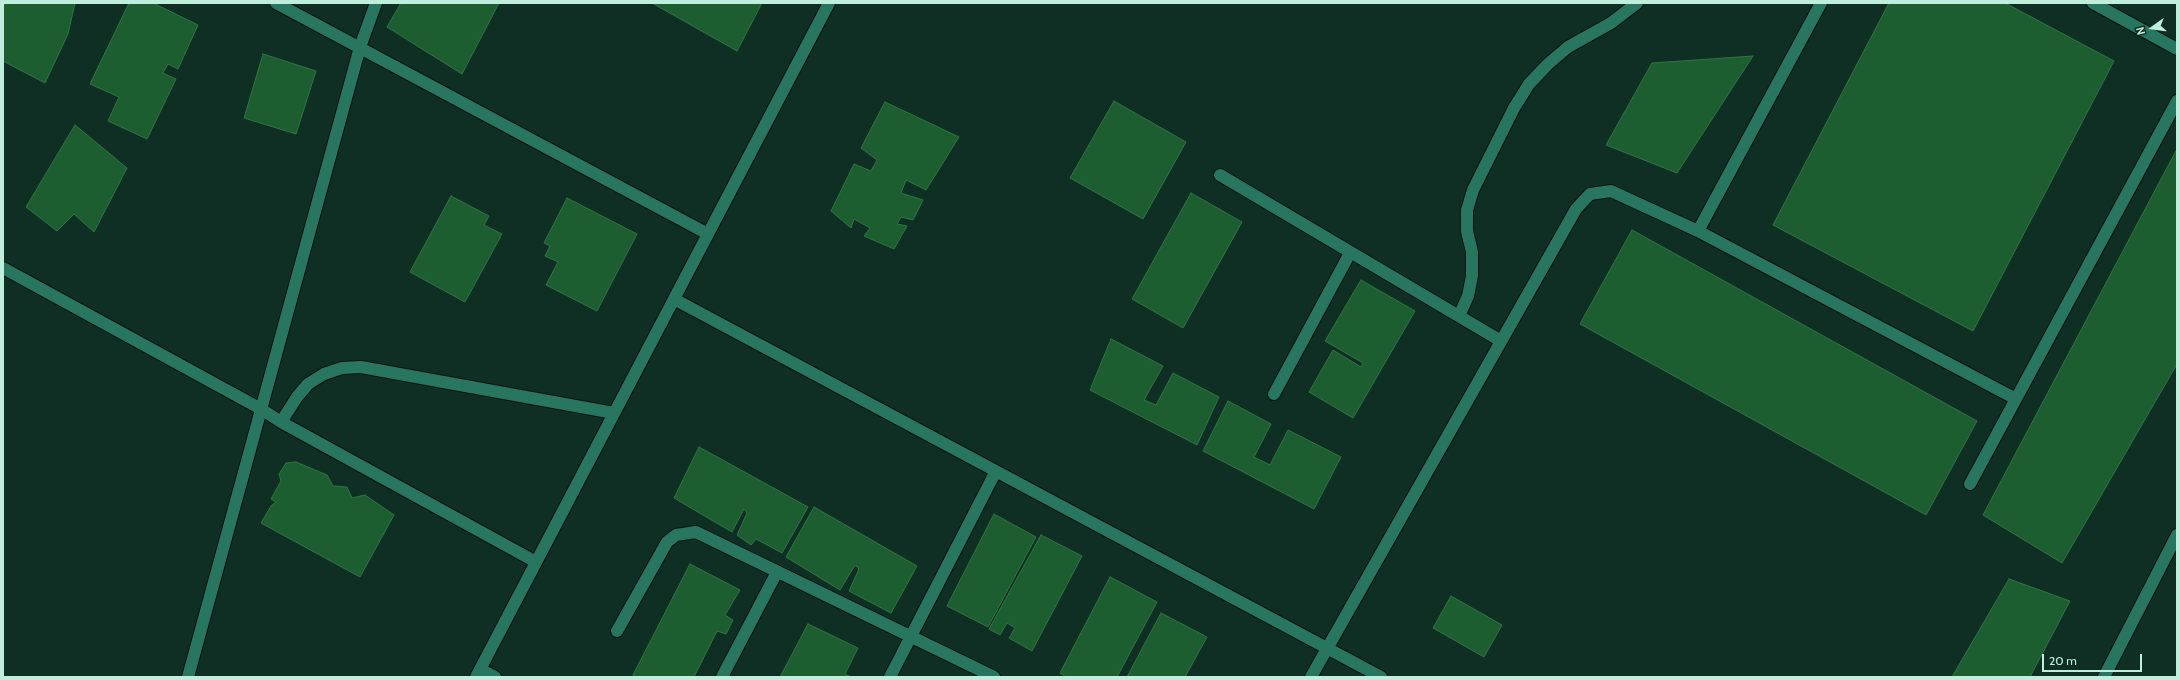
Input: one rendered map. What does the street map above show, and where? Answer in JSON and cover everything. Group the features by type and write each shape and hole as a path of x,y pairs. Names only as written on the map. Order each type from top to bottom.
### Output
{"street":[{"path":"276,3 708,234"},
{"path":"188,677 360,47 376,3"},
{"path":"495,677 478,673 829,3"},
{"path":"1459,316 1468,296 1472,276 1472,252 1467,231 1468,210 1473,190 1514,108 1529,84 1548,64 1568,47 1611,24 1637,3"},
{"path":"1698,231 1821,3"},
{"path":"2093,3 2177,48"},
{"path":"1970,484 2177,101"},
{"path":"1220,175 1501,341"},
{"path":"1311,677 1576,208 1590,194 1611,191 1698,231 2016,399"},
{"path":"1274,394 1350,252"},
{"path":"3,268 536,562"},
{"path":"674,299 1380,677"},
{"path":"281,422 297,396 308,384 324,374 342,368 361,367 614,413"},
{"path":"890,677 996,471"},
{"path":"617,631 667,542 676,535 696,532 910,638 994,677"},
{"path":"2104,677 2177,535"},
{"path":"722,677 777,572"}],"building":[{"path":"5,3 75,3 68,34 45,83 3,61 3,7"},
{"path":"129,3 153,3 198,25 178,69 168,64 163,73 176,79 147,139 108,121 119,97 90,84"},
{"path":"401,3 499,3 462,74 387,27"},
{"path":"652,3 762,3 737,51"},
{"path":"1889,3 2005,3 2114,61 1973,331 1773,225"},
{"path":"263,54 316,71 296,134 244,118"},
{"path":"1753,56 1677,173 1606,145 1652,63"},
{"path":"1114,101 1186,142 1143,219 1070,178"},
{"path":"885,102 959,137 926,190 906,180 901,193 923,200 913,220 901,217 897,224 907,226 894,249 864,236 870,228 854,219 851,228 831,211 854,164 871,171 877,160 861,148"},
{"path":"75,125 127,168 94,232 74,214 57,231 26,207"},
{"path":"2177,149 2177,364 2062,563 1983,515"},
{"path":"1191,193 1242,222 1183,328 1132,299"},
{"path":"451,196 489,216 484,225 502,234 465,302 410,272"},
{"path":"567,198 637,234 597,311 546,285 558,262 545,256 550,246 544,243"},
{"path":"1632,230 1977,421 1926,515 1580,324"},
{"path":"1361,280 1415,311 1353,418 1309,392 1333,350 1361,367 1363,363 1325,341"},
{"path":"1111,339 1163,366 1144,400 1156,405 1173,373 1219,397 1197,445 1090,390"},
{"path":"1228,401 1271,424 1254,457 1270,465 1288,430 1341,457 1314,509 1203,451"},
{"path":"699,447 808,507 782,553 756,539 751,545 737,535 747,513 744,509 732,532 674,498"},
{"path":"296,462 327,475 333,486 347,487 352,498 365,495 394,515 360,577 261,523 271,506 276,502 271,499 281,481 279,474 286,463"},
{"path":"814,507 917,566 891,613 849,591 859,569 855,565 840,590 786,557"},
{"path":"994,514 1036,537 988,627 947,606"},
{"path":"1041,535 1082,556 1032,651 1009,638 1015,628 1007,623 1000,635 989,629"},
{"path":"690,564 740,590 725,615 733,620 726,634 717,631 694,677 636,677 633,675"},
{"path":"1110,577 1157,602 1117,677 1066,677 1060,673"},
{"path":"2009,579 2070,601 2030,677 1952,677"},
{"path":"1451,596 1502,625 1484,657 1433,628"},
{"path":"1161,613 1207,637 1185,677 1127,677"},
{"path":"808,624 858,648 845,674 851,677 780,677"}]}
